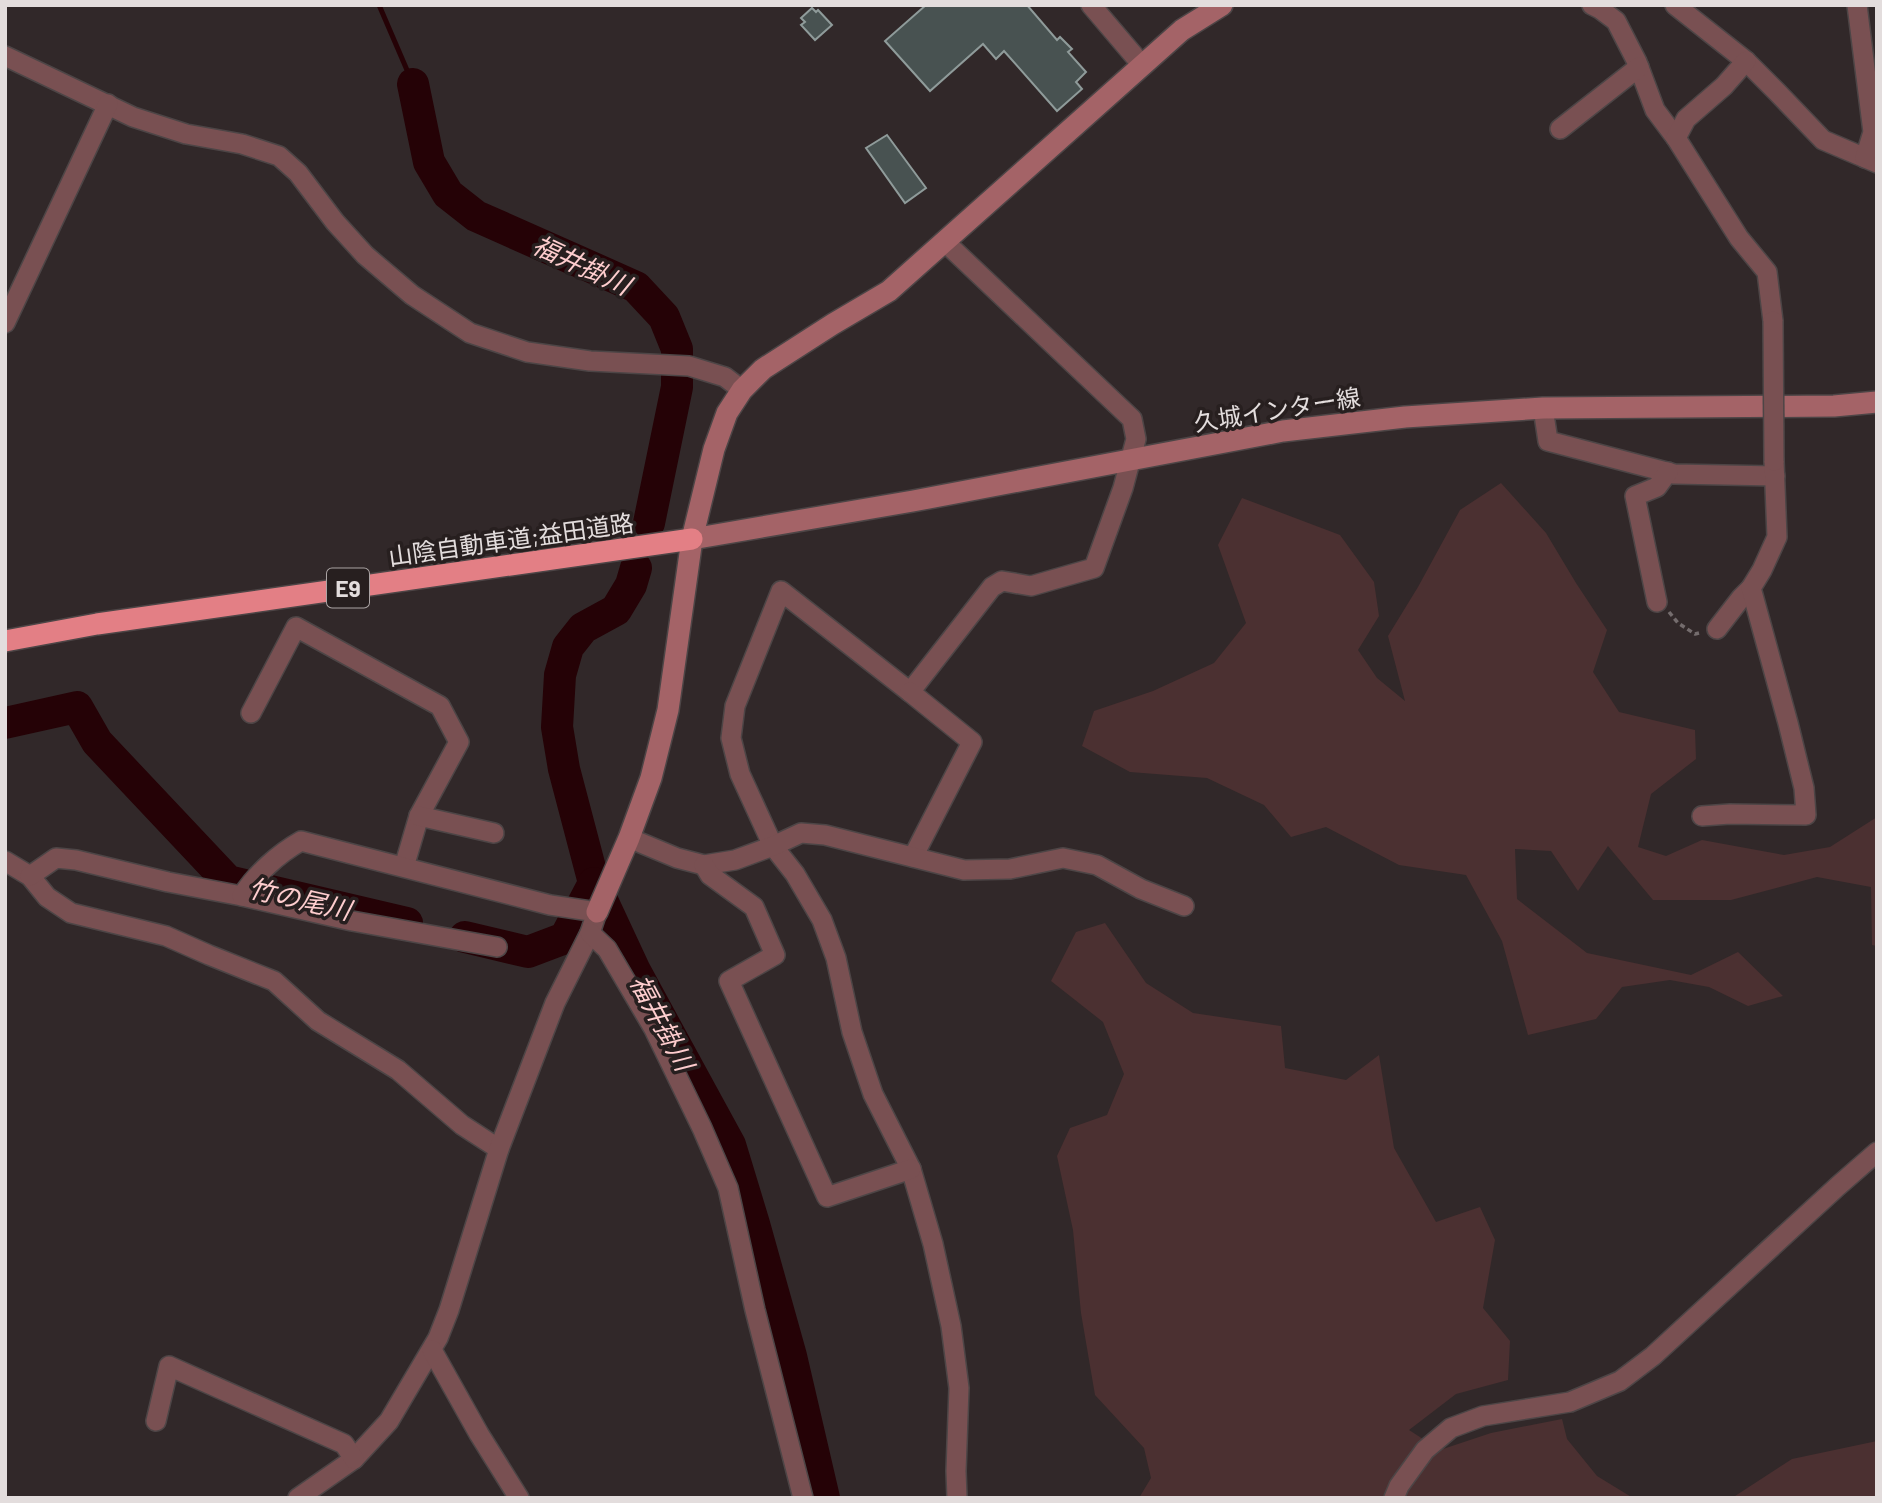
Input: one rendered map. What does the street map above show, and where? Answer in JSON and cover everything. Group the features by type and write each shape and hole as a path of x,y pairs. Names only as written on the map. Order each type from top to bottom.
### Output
{"highway":[{"name":"山陰自動車道;益田道路","path":"5,641 97,624 692,540"}],"main road":[{"path":"597,912 651,778 668,710 692,540 727,413 742,390 773,362 889,291 1182,30 1222,5"},
{"name":"久城インター線","path":"692,540 1283,431 1405,417 1543,408 1834,406 1877,402"}],"street":[{"path":"1091,5 1142,65"},
{"path":"1592,5 1616,21 1639,67 1655,110 1676,138 1739,238 1767,272 1773,321 1777,537 1751,588 1717,629"},
{"path":"1675,5 1746,61 1823,140 1871,160 1873,132 1857,5"},
{"path":"5,56 134,117 186,134 242,144 279,156 298,173 365,256 412,295 470,333 527,352 577,359 689,366 725,377 742,390"},
{"path":"1676,138 1686,120 1724,86 1746,61"},
{"path":"1560,129 1639,67"},
{"path":"5,323 108,104"},
{"path":"910,692 992,587 1002,581 1031,586 1094,568 1124,488 1136,439 1132,419 944,241"},
{"path":"1543,408 1548,441 1675,474 1775,469"},
{"path":"1657,602 1634,496 1657,487 1668,472"},
{"path":"1702,816 1806,814 1798,762 1751,588"},
{"path":"913,857 971,742 781,591 734,706 731,738 740,774 773,846 795,874 822,920 836,958 852,1032 873,1094 911,1170 933,1244 959,1388 957,1498"},
{"path":"251,713 296,627 440,705 459,742 419,816 404,867"},
{"path":"419,816 494,833"},
{"path":"629,838 677,858 704,864 735,860 801,834 825,835 964,870 1010,869 1063,858 1097,865 1140,889 1184,906"},
{"path":"242,896 249,885 284,850 301,841 550,905 597,912 590,933 555,1003 499,1149 449,1310 432,1350 389,1421 354,1459 298,1498"},
{"path":"14,869 56,858 76,860 168,883 496,947"},
{"path":"704,864 710,875 754,907 775,956 729,981 827,1197 911,1170"},
{"path":"14,869 71,913 166,936 274,981 318,1021 398,1070 462,1125 499,1149"},
{"path":"590,933 607,949 654,1029 728,1188 755,1310 803,1498"},
{"path":"1394,1498 1399,1486 1425,1450 1451,1428 1483,1416 1570,1402 1620,1381 1653,1356 1877,1152"},
{"path":"432,1350 519,1498"},
{"path":"156,1421 169,1366 344,1444 354,1459"}],"path":[{"path":"1657,602 1667,609 1678,623 1695,634 1717,629"}],"shaded area":[{"path":"1501,483 1546,533 1607,630 1593,672 1619,712 1695,730 1696,759 1651,794 1638,847 1666,856 1702,840 1784,855 1830,847 1877,817 1877,946 1872,945 1871,887 1817,877 1731,900 1653,900 1608,846 1578,891 1551,851 1515,849 1517,899 1587,953 1691,975 1738,952 1783,996 1748,1006 1709,987 1670,980 1622,987 1596,1019 1528,1035 1502,941 1466,875 1399,865 1326,827 1291,837 1264,805 1207,778 1130,772 1082,746 1094,711 1153,691 1214,663 1246,623 1218,545 1242,498 1340,535 1374,582 1379,616 1358,650 1377,678 1405,701 1388,636 1460,510"},
{"path":"1105,923 1146,983 1193,1013 1281,1026 1285,1068 1346,1080 1379,1055 1394,1148 1436,1222 1480,1207 1495,1240 1483,1308 1510,1341 1508,1380 1456,1394 1409,1430 1440,1450 1491,1433 1562,1419 1567,1439 1597,1476 1633,1498 1139,1498 1151,1478 1144,1448 1095,1395 1081,1313 1073,1230 1057,1156 1070,1128 1107,1115 1124,1074 1103,1022 1051,981 1076,932"},
{"path":"1877,1441 1877,1498 1732,1498 1792,1459"}],"building":[{"path":"926,5 1027,5 1057,40 1060,37 1072,49 1068,52 1086,72 1076,82 1082,89 1057,111 1004,51 996,59 983,44 930,91 885,41"},
{"path":"812,8 816,12 818,10 832,25 815,40 801,25 805,22 801,18"},
{"path":"887,135 926,188 905,203 866,148"}],"waterway":[{"path":"379,5 413,84"},
{"name":"福井掛川","path":"413,84 429,162 448,194 476,216 636,287 664,317 677,349 677,387 649,523"},
{"name":"福井掛川","path":"636,568 631,585 616,610 583,628 568,647 560,675 557,727 564,769 594,883 635,971 730,1145 791,1356 824,1498"},
{"name":"竹の尾川","path":"5,723 77,707 97,742 228,881 407,923"},
{"name":"竹の尾川","path":"465,937 528,952 565,938 594,883"}]}
